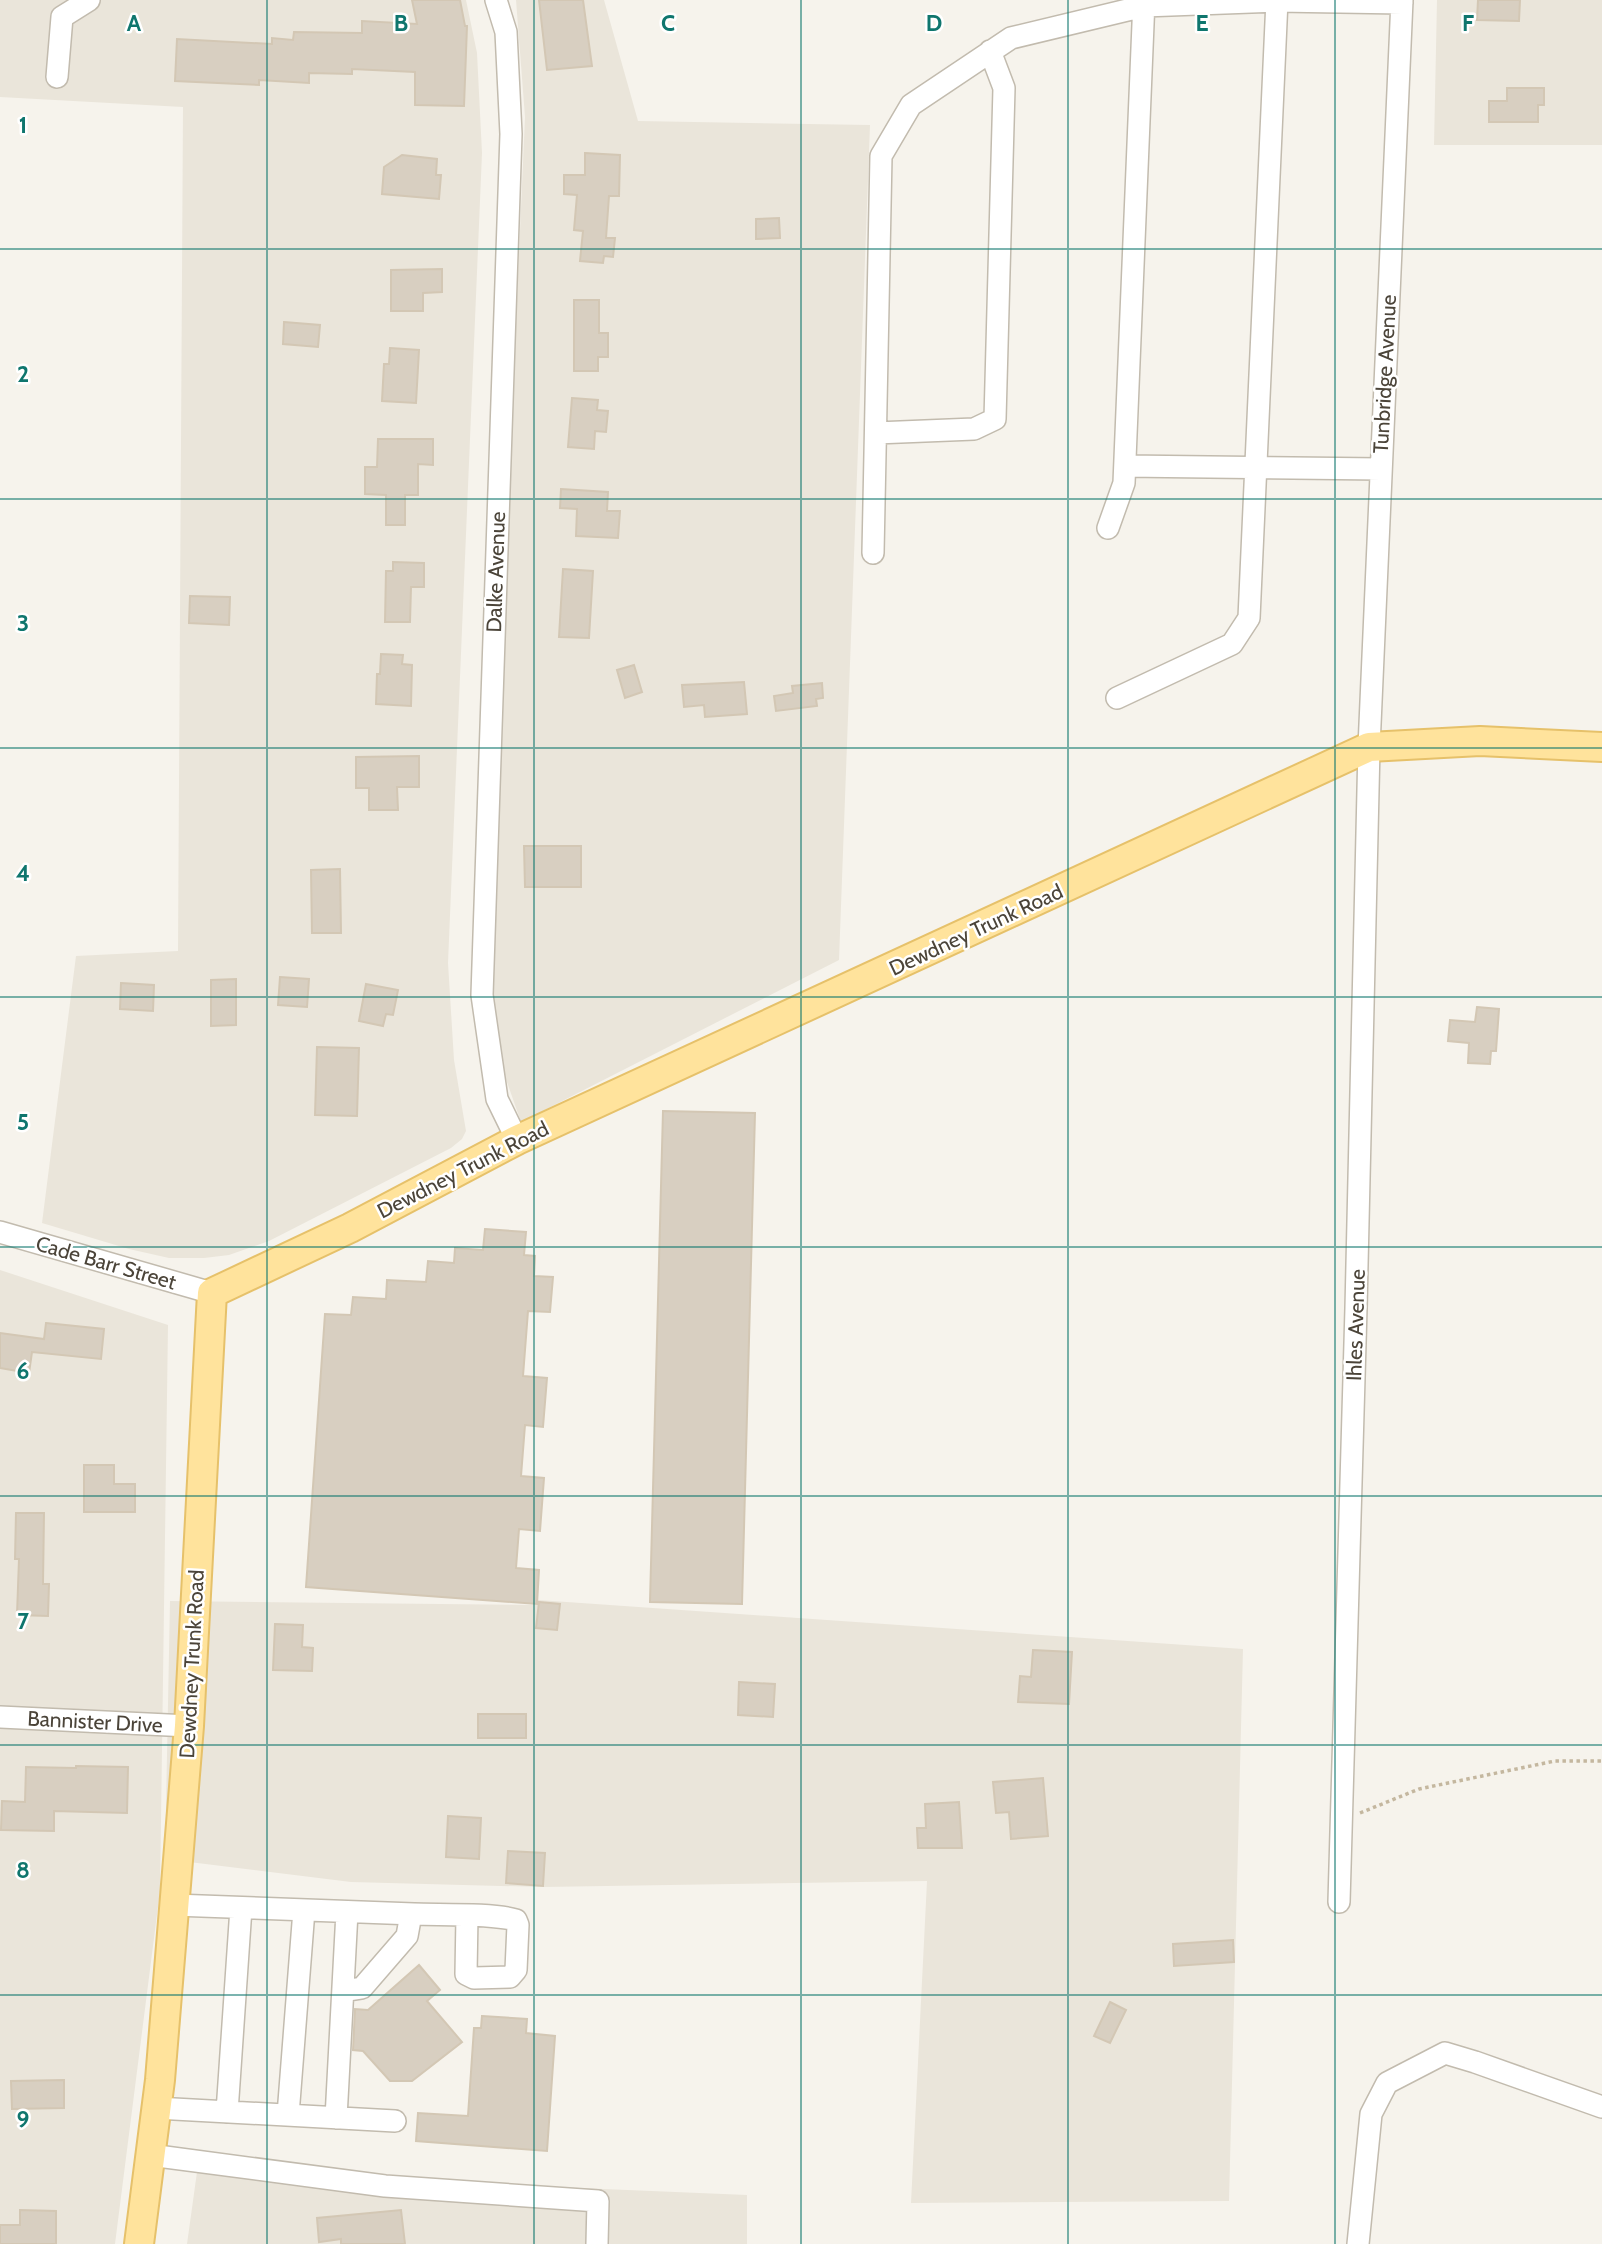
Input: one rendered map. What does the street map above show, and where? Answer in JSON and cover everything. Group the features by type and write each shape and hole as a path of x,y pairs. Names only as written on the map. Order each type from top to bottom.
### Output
{"main road":[{"name":"Dewdney Trunk Road","path":"139,2244 156,2108 189,1726 212,1293 351,1228 517,1140 1369,747 1480,741 1602,747"}],"street":[{"path":"57,76 62,17 89,0"},
{"name":"Dalke Avenue","path":"496,0 506,32 511,134 482,995 497,1099 517,1140"},
{"path":"1117,698 1232,644 1249,618 1277,1"},
{"path":"873,552 881,156 911,105 1011,38 1144,3 1402,1"},
{"name":"Tunbridge Avenue","path":"1369,747 1402,1"},
{"path":"1108,528 1124,483 1144,3"},
{"path":"876,433 974,429 995,419 1004,88 990,51"},
{"path":"1125,466 1381,469"},
{"name":"Ihles Avenue","path":"1339,1902 1369,747"},
{"name":"Cade Barr Street","path":"0,1233 212,1293"},
{"name":"Bannister Drive","path":"0,1717 189,1726"},
{"path":"174,1905 467,1916"},
{"path":"227,2112 241,1908"},
{"path":"288,2115 303,1910"},
{"path":"336,2118 347,1912"},
{"path":"343,1991 362,1988 407,1936 411,1914"},
{"path":"1358,2244 1371,2114 1387,2083 1445,2053 1602,2107"},
{"path":"156,2108 394,2121"},
{"path":"150,2155 385,2186 598,2201 597,2244"}],"path":[{"path":"1342,1821 1419,1789 1555,1761 1602,1760"}],"shaded area":[{"path":"0,0 466,0 477,53 482,153 448,963 454,1060 466,1131 462,1139 451,1148 269,1241 229,1255 169,1258 42,1223 76,956 178,951 183,107 0,97"},
{"path":"516,0 604,0 638,121 870,125 839,960 521,1122 496,1051 487,988 525,117"},
{"path":"1437,0 1602,0 1602,145 1434,145"},
{"path":"0,1270 168,1325 160,1891 115,2244 0,2244"},
{"path":"538,1600 1243,1649 1229,2201 911,2203 927,1881 543,1887 351,1882 165,1859 170,1601 537,1605"},
{"path":"197,2172 747,2195 747,2244 187,2244"}],"building":[{"path":"412,0 460,0 467,26 464,106 415,105 415,72 352,69 352,74 309,73 309,83 259,80 259,85 175,81 177,39 272,44 272,38 293,40 294,32 362,33 362,21 417,24"},
{"path":"539,0 583,0 592,66 547,70"},
{"path":"1478,0 1520,0 1519,21 1477,20"},
{"path":"1507,88 1544,88 1544,105 1538,105 1538,122 1489,122 1489,101 1507,101"},
{"path":"585,153 620,155 619,196 609,196 606,238 615,238 613,257 604,256 603,263 580,261 583,231 574,230 577,195 564,194 564,175 585,175"},
{"path":"402,155 437,159 436,175 441,175 439,199 382,194 384,167"},
{"path":"779,218 780,238 756,239 756,219"},
{"path":"442,269 442,292 423,293 423,311 391,311 391,270"},
{"path":"574,300 599,300 599,333 608,333 608,357 598,357 598,371 574,371"},
{"path":"284,322 320,325 318,347 283,344"},
{"path":"390,348 419,350 416,403 382,401 384,364 389,364"},
{"path":"572,398 598,400 597,410 608,411 606,432 595,431 594,449 568,447"},
{"path":"378,439 433,439 433,465 418,464 418,495 405,495 405,525 386,525 386,495 365,494 365,467 377,467"},
{"path":"561,489 608,492 607,511 620,511 618,538 576,536 577,509 560,508"},
{"path":"393,562 424,563 424,587 411,587 410,622 385,622 386,571 393,571"},
{"path":"563,569 593,571 589,638 559,637"},
{"path":"190,596 230,597 229,625 189,623"},
{"path":"381,654 403,655 402,664 412,665 411,706 376,704"},
{"path":"634,665 642,692 625,698 617,670"},
{"path":"744,682 747,714 705,717 704,705 684,707 682,685"},
{"path":"822,683 823,698 816,699 817,706 776,711 774,696 793,693 792,686"},
{"path":"419,756 419,787 397,787 398,810 369,810 369,788 356,788 356,757"},
{"path":"524,846 581,846 581,887 525,887"},
{"path":"340,869 341,933 312,933 311,870"},
{"path":"280,977 309,979 307,1007 278,1005"},
{"path":"236,979 236,1025 211,1026 211,980"},
{"path":"121,983 154,985 153,1011 120,1009"},
{"path":"366,984 398,990 393,1015 386,1014 383,1026 359,1021"},
{"path":"1477,1007 1499,1009 1496,1051 1491,1051 1490,1064 1468,1063 1469,1043 1448,1041 1450,1020 1475,1022"},
{"path":"317,1047 359,1048 357,1116 315,1115"},
{"path":"663,1111 755,1113 742,1604 650,1602"},
{"path":"485,1229 526,1232 524,1255 535,1256 534,1276 553,1277 550,1312 528,1311 523,1376 547,1378 543,1427 525,1425 521,1476 544,1478 540,1531 519,1529 516,1568 539,1570 537,1604 306,1587 325,1314 351,1315 353,1297 386,1299 387,1280 426,1282 428,1261 454,1263 455,1248 483,1250"},
{"path":"46,1323 104,1329 101,1359 32,1352 29,1373 0,1368 0,1333 44,1339"},
{"path":"84,1465 114,1465 114,1484 135,1484 135,1512 84,1512"},
{"path":"16,1513 44,1513 43,1584 49,1584 48,1616 17,1615 19,1559 15,1559"},
{"path":"539,1602 560,1604 557,1630 536,1628"},
{"path":"275,1624 303,1625 302,1647 313,1648 312,1671 273,1670"},
{"path":"1033,1650 1072,1652 1069,1704 1018,1702 1020,1676 1031,1677"},
{"path":"739,1682 775,1684 773,1717 738,1715"},
{"path":"478,1714 526,1714 526,1738 478,1738"},
{"path":"26,1767 128,1767 127,1813 54,1811 54,1831 1,1830 2,1801 25,1802"},
{"path":"1043,1778 1048,1836 1011,1839 1009,1812 996,1813 993,1782"},
{"path":"959,1802 962,1848 918,1848 917,1828 926,1828 925,1804"},
{"path":"448,1816 481,1818 479,1859 446,1857"},
{"path":"508,1851 545,1853 543,1886 506,1883"},
{"path":"1233,1940 1234,1962 1174,1966 1173,1944"},
{"path":"419,1965 440,1990 427,2001 462,2042 412,2081 390,2081 363,2051 353,2050 355,2009 368,2010"},
{"path":"1110,2002 1126,2010 1110,2043 1094,2036"},
{"path":"482,2016 527,2019 526,2033 555,2036 547,2151 416,2141 418,2113 468,2116 474,2028 481,2028"},
{"path":"64,2080 64,2108 12,2109 11,2081"},
{"path":"20,2210 56,2211 56,2244 0,2244 0,2225 20,2225"},
{"path":"401,2210 405,2244 341,2244 341,2239 319,2242 317,2218"}]}
